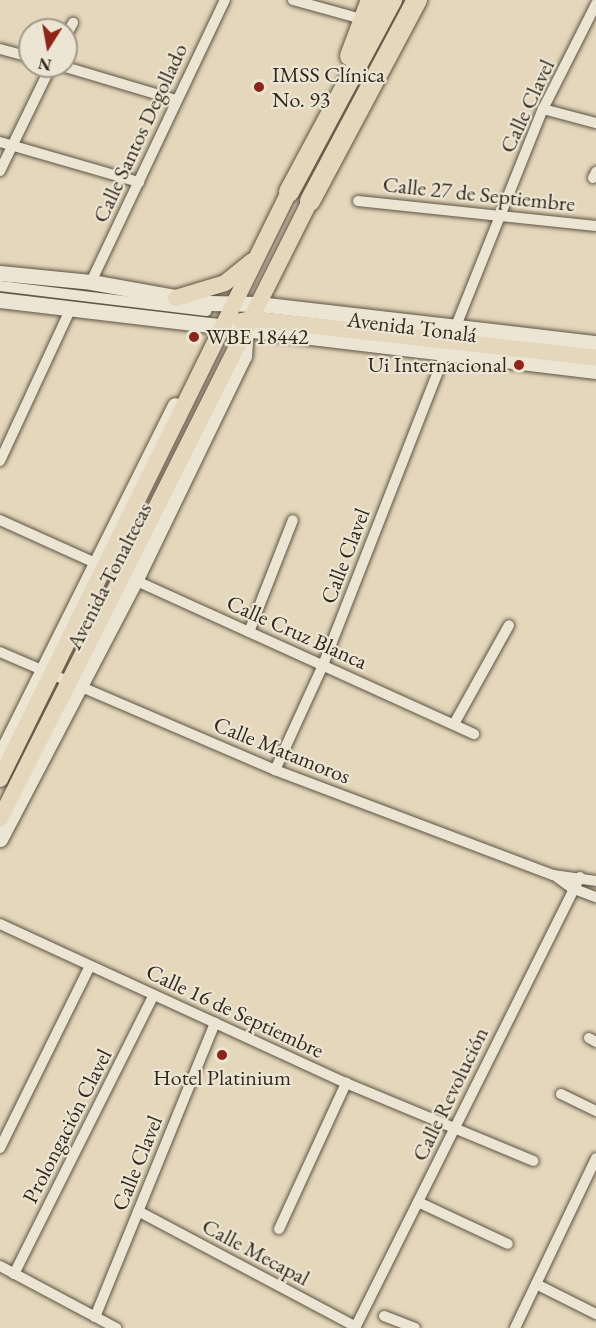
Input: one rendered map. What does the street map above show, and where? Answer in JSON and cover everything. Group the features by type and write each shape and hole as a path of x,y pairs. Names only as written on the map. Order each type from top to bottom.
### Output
{"highway":[{"path":"290,192 365,20 371,0"},
{"path":"290,192 392,0"},
{"path":"310,201 401,0"},
{"path":"310,201 417,0"}],"main road":[{"name":"Avenida Tonaltecas","path":"0,779 48,672 100,565 265,247 290,192"},
{"name":"Avenida Tonaltecas","path":"0,819 130,578 252,318 310,201"},
{"path":"176,298 225,283 265,247"},
{"path":"235,302 252,318"},
{"name":"Avenida Tonalá","path":"223,327 252,318 594,358"}],"street":[{"name":"Calle Santos Degollado","path":"91,282 225,0"},
{"path":"293,0 365,20"},
{"name":"Calle Clavel","path":"456,326 543,109 596,4"},
{"path":"0,49 18,54"},
{"path":"78,71 176,100"},
{"path":"0,171 45,78"},
{"path":"543,109 596,123"},
{"path":"0,142 139,182"},
{"name":"Calle 27 de Septiembre","path":"358,201 596,226"},
{"path":"0,273 91,282 176,298 235,302"},
{"path":"0,286 206,311"},
{"name":"Avenida Tonalá","path":"0,300 223,327"},
{"path":"0,461 71,308"},
{"name":"Avenida Tonalá","path":"252,318 456,326 594,358"},
{"name":"Avenida Tonalá","path":"252,318 445,353 594,358"},
{"name":"Calle Clavel","path":"275,770 323,665 445,353"},
{"path":"0,520 100,565"},
{"path":"249,632 293,520"},
{"name":"Calle Cruz Blanca","path":"130,578 474,734"},
{"path":"454,724 509,625"},
{"name":"Calle Matamoros","path":"0,652 75,682 275,770 554,874 580,877 596,883"},
{"name":"Avenida Tonaltecas","path":"0,756 48,672"},
{"name":"Avenida Tonaltecas","path":"0,839 75,682"},
{"name":"Calle Matamoros","path":"554,874 572,888 592,896"},
{"name":"Calle Revolución","path":"355,1327 457,1127 572,888 580,877"},
{"path":"592,896 596,883"},
{"name":"Calle 16 de Septiembre","path":"0,924 346,1083 439,1124 457,1127 534,1161"},
{"path":"0,1148 90,966"},
{"name":"Prolongación Clavel","path":"14,1274 154,996"},
{"name":"Calle Clavel","path":"95,1317 215,1023"},
{"path":"279,1229 346,1083"},
{"path":"561,1094 596,1110"},
{"path":"515,1328 596,1158"},
{"path":"418,1202 508,1244"},
{"name":"Calle Mecapal","path":"138,1211 355,1327"},
{"path":"0,1266 116,1328"},
{"path":"536,1284 596,1314"},
{"path":"384,1316 400,1325 415,1328"}],"place":[{"name":"IMSS Clínica No. 93","path":"259,87"},
{"name":"WBE 18442","path":"194,337"},
{"name":"Ui Internacional","path":"519,365"},
{"name":"Hotel Platinium","path":"222,1055"}]}
